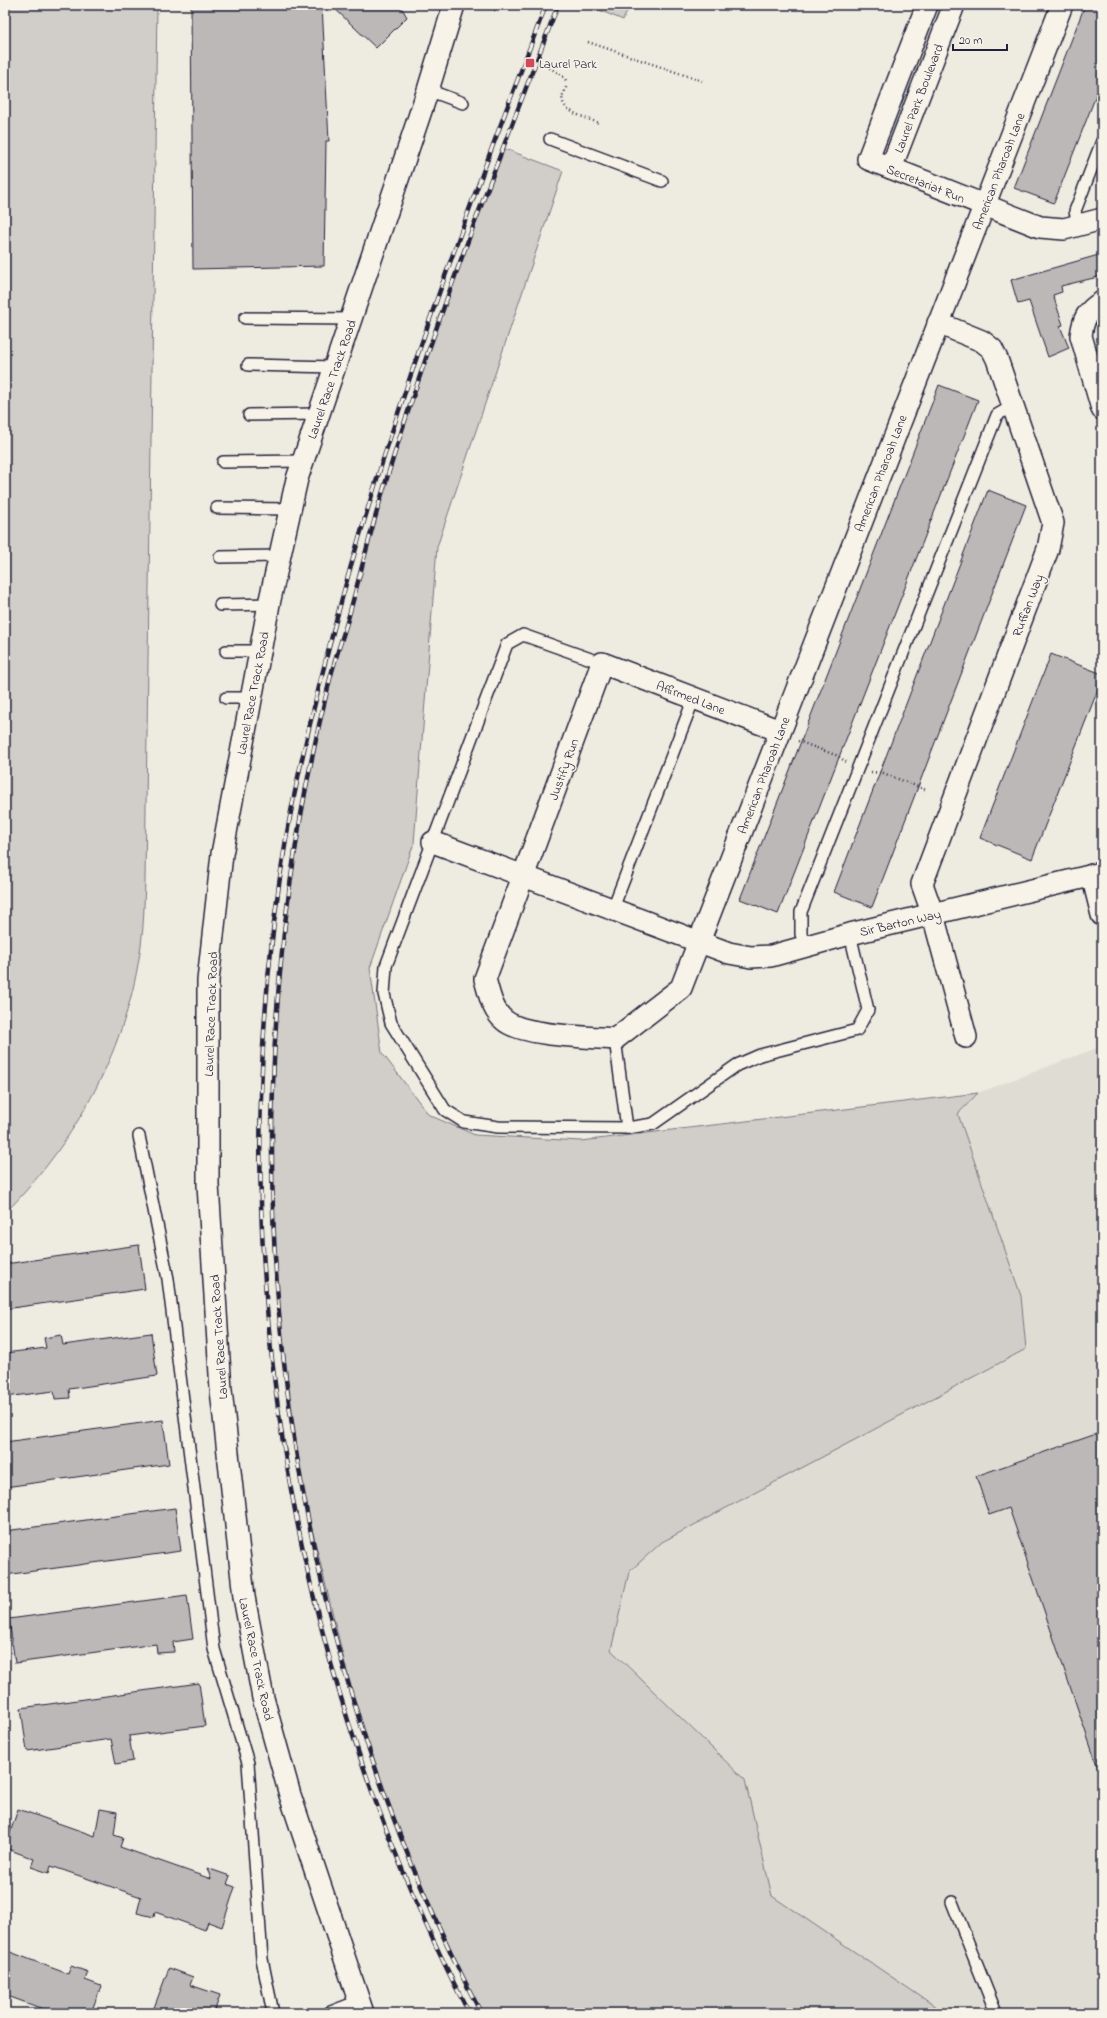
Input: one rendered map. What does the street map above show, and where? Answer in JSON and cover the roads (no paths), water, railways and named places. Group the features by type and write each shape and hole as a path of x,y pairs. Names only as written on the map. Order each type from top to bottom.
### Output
{"street":[{"name":"Laurel Race Track Road","path":"361,2007 290,1795 263,1698 244,1597 221,1390 208,1185 208,980 222,854 259,651 290,509 303,461 428,90 454,5"},
{"name":"Laurel Park Boulevard","path":"868,159 927,5"},
{"name":"Laurel Park Boulevard","path":"891,168 954,5"},
{"name":"American Pharoah Lane","path":"615,1039 681,988 699,941 786,735 938,323 985,206 1062,5"},
{"name":"Secretariat Run","path":"868,159 1040,227 1064,229 1102,219"},
{"path":"1102,302 1086,314 1082,324 1081,336 1102,409"},
{"name":"Ruffian Way","path":"938,323 972,336 992,349 1014,405 1053,523 1051,540 922,884 933,915 966,1037"},
{"name":"Affirmed Lane","path":"602,663 786,735"},
{"name":"Justify Run","path":"602,663 485,979 492,1003 504,1021 527,1031 615,1039"},
{"name":"Sir Barton Way","path":"433,842 729,953 751,957 771,956 850,934 1097,874"},
{"path":"1097,874 1102,915"}],"lane":[{"path":"428,90 463,103"},
{"path":"550,139 662,181"},
{"path":"1078,225 1075,211 1102,141"},
{"path":"245,318 351,319"},
{"path":"248,365 335,367"},
{"path":"804,947 801,934 801,912 997,414 1014,405"},
{"path":"249,415 319,414"},
{"path":"223,462 303,461"},
{"path":"217,508 290,509"},
{"path":"220,557 279,556"},
{"path":"220,605 269,604"},
{"path":"602,663 522,635 507,644 386,966 384,994 391,1023 445,1110 464,1122 498,1127 627,1128 653,1124 737,1065 760,1055 857,1030 868,1010 850,934"},
{"path":"226,652 259,651"},
{"path":"226,698 250,698"},
{"path":"612,908 694,698"},
{"path":"615,1039 627,1128"},
{"path":"139,1136 168,1279 214,1649 248,1763 262,1960 273,2013"},
{"path":"952,1902 996,2013"},
{"path":"328,2013 361,2007"}],"railway":[{"path":"469,2013 405,1875 352,1733 311,1587 282,1438 265,1287 260,1136 268,984 287,833 300,766 324,667 371,497 417,355 467,215 546,5"},
{"path":"481,2013 409,1857 352,1695 310,1529 284,1360 272,1189 276,1018 296,847 330,679 348,619 371,530 426,358 468,240 558,5"}],"place":[{"name":"Laurel Park","path":"530,63"}]}
